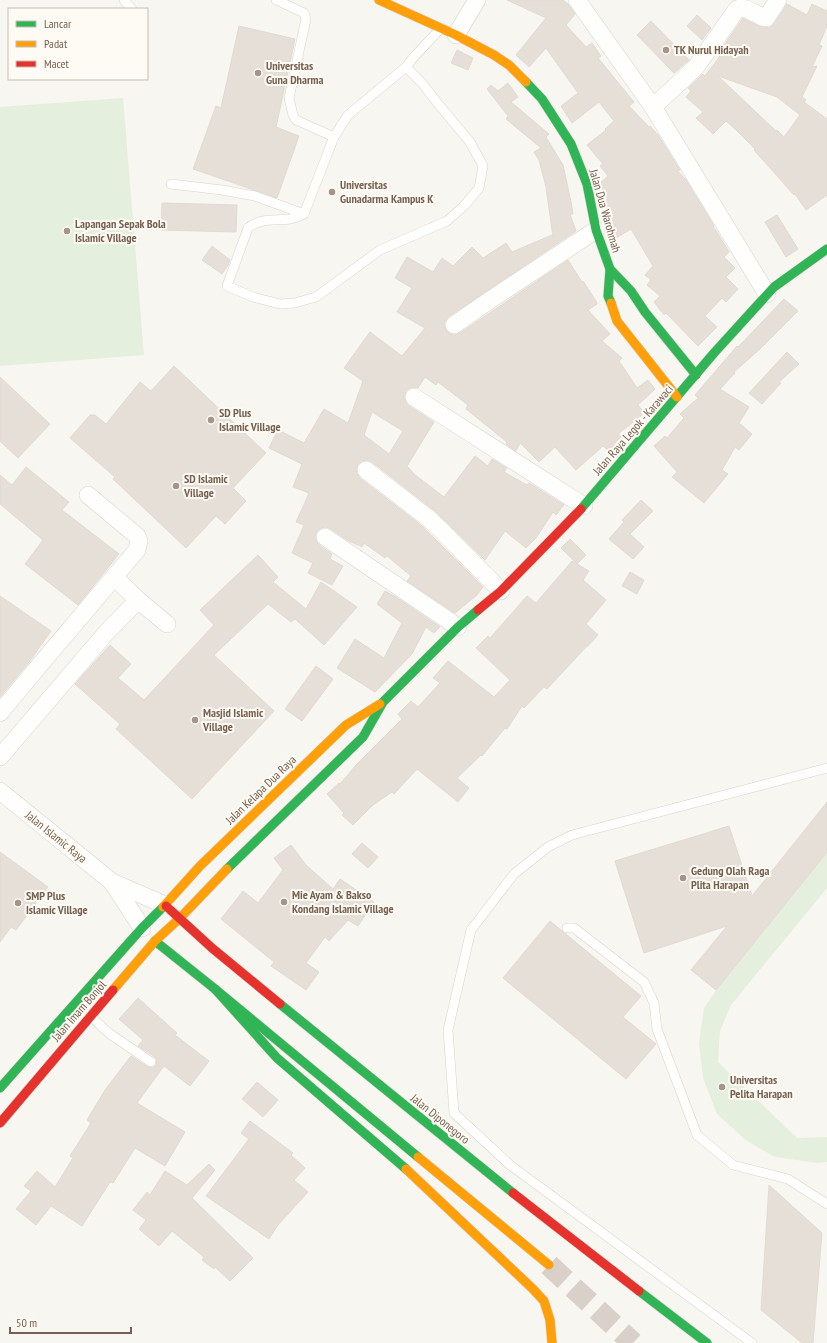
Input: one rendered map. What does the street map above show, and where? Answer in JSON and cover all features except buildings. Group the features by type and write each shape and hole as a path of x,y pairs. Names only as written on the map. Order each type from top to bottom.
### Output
{"main road":[{"name":"Jalan Dua Warohmah","path":"379,0 449,32 494,55 509,65 542,99 571,144 587,184 596,230 610,269 608,296 617,321 677,396"},
{"name":"Jalan Raya Legok - Karawaci","path":"458,627 501,591 584,506 677,396 767,294 774,287 827,249"},
{"name":"Jalan Dua Warohmah","path":"610,269 631,290 645,312 696,375"},
{"name":"Jalan Kelapa Dua Raya","path":"180,918 215,881 346,725 383,702 458,627"},
{"name":"Jalan Kelapa Dua Raya","path":"165,905 200,866 363,737 383,702"},
{"name":"Jalan Diponegoro","path":"165,905 212,948 467,1157 542,1217 707,1343"},
{"name":"Jalan Imam Bonjol","path":"0,1088 142,928 165,905"},
{"name":"Jalan Imam Bonjol","path":"0,1123 155,941 180,918"},
{"path":"155,941 549,1265"},
{"path":"215,989 276,1058 404,1167 533,1288 544,1301 550,1320 552,1343"}],"street":[{"path":"449,32 477,0"},
{"path":"577,0 653,107 767,294"},
{"path":"653,107 696,67 737,9 745,9 766,18 778,0"},
{"path":"454,325 596,230"},
{"path":"414,397 584,506"},
{"path":"366,470 428,518 501,591"},
{"path":"0,712 44,658 72,628 137,550 139,541 137,536 88,495"},
{"path":"325,537 458,627"},
{"path":"114,577 138,600 167,624"},
{"path":"0,757 106,633 138,600"},
{"name":"Jalan Islamic Raya","path":"0,791 112,882 165,905"},
{"name":"Jalan Islamic Raya","path":"112,882 142,928"}],"lane":[{"path":"124,0 131,8"},
{"path":"276,0 304,13 306,19 289,98 292,115 296,120 334,137"},
{"path":"406,67 422,83 470,142 483,166 479,188 464,206 447,221 380,250 316,297 296,303 280,304 253,297 227,286 248,228 254,223 261,221 298,218 304,214 334,137 348,116 406,67 412,58 449,32"},
{"path":"171,184 256,196 304,214"},
{"path":"752,1343 510,1165 454,1112 448,1030 471,930 514,874 548,847 572,835 827,768"},
{"path":"567,928 574,928 644,982 654,1004 656,1029 697,1135 733,1165 788,1179 827,1204"},
{"path":"90,1016 110,1034 150,1062"}],"green space":[{"name":"Lapangan Sepak Bola Islamic Village","path":"123,98 144,355 0,366 0,107"},
{"path":"827,852 827,888 731,1005 720,1031 718,1062 797,1138 827,1137 827,1162 818,1163 775,1157 747,1141 717,1114 703,1078 699,1043 704,1008 716,990"}],"tunnel":[{"path":"549,1265 633,1343"}],"traffic: fast":[{"path":"526,82 542,99 571,144 587,184 596,230 610,269 608,296 611,303"},
{"path":"581,509 714,353 774,287 827,249"},
{"path":"610,269 631,291 645,312 696,375"},
{"path":"227,869 363,737 383,702 458,627 478,610"},
{"path":"0,1088 142,928 163,907"},
{"path":"155,941 418,1157"},
{"path":"215,989 277,1058 406,1169"},
{"path":"280,1004 513,1193"},
{"path":"639,1291 707,1343"}],"traffic: slow":[{"path":"379,0 456,35 494,55 509,65 526,82"},
{"path":"611,303 617,321 677,397"},
{"path":"163,907 200,866 346,725 380,704"},
{"path":"113,990 155,941 180,918 227,869"},
{"path":"418,1157 549,1265"},
{"path":"406,1169 544,1301 550,1320 552,1343"}],"traffic: jam":[{"path":"478,610 501,591 581,509"},
{"path":"166,906 212,948 280,1004"},
{"path":"0,1123 113,990"},
{"path":"513,1193 639,1291"}],"place":[{"name":"TK Nurul Hidayah","path":"666,50"},
{"name":"Universitas Guna Dharma","path":"258,73"},
{"name":"Universitas Gunadarma Kampus K","path":"332,192"},
{"name":"Lapangan Sepak Bola Islamic Village","path":"67,231"},
{"name":"SD Plus Islamic Village","path":"211,420"},
{"name":"SD Islamic Village","path":"176,486"},
{"name":"Masjid Islamic Village","path":"195,720"},
{"name":"Gedung Olah Raga Plita Harapan","path":"683,878"},
{"name":"Mie Ayam & Bakso Kondang Islamic Village","path":"284,902"},
{"name":"SMP Plus Islamic Village","path":"18,903"},
{"name":"Universitas Pelita Harapan","path":"722,1087"}]}
